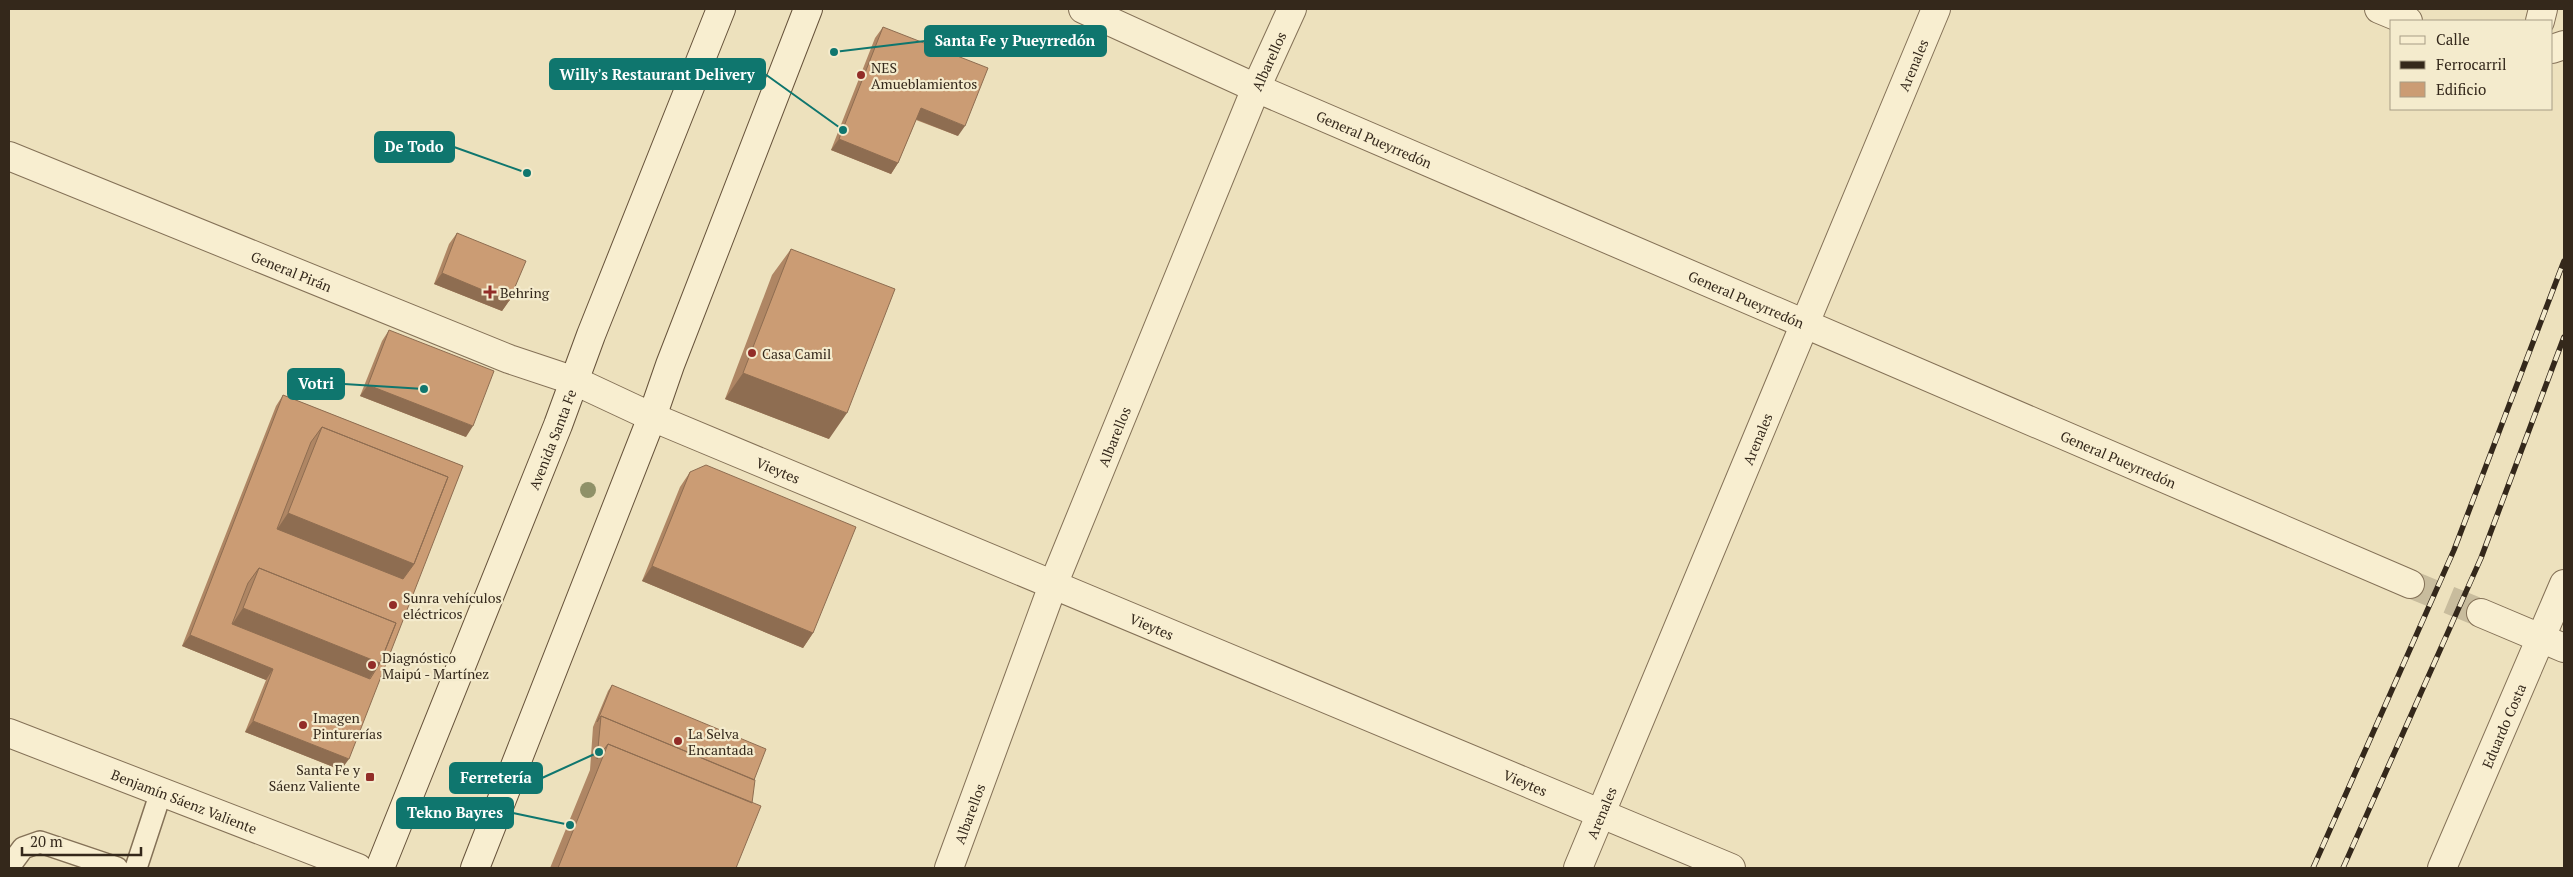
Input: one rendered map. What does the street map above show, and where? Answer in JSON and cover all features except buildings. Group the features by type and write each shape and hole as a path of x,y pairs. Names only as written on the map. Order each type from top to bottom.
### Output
{"street":[{"name":"Avenida Santa Fe","path":"380,868 721,9"},
{"path":"475,868 652,417 670,365 808,9"},
{"name":"General Pueyrredón","path":"1083,9 1256,88 2410,584"},
{"name":"Albarellos","path":"949,868 1053,585 1256,88 1292,9"},
{"name":"Arenales","path":"1578,868 1936,9"},
{"path":"2379,9 2406,20"},
{"name":"General Pirán","path":"9,156 509,359 575,380"},
{"name":"Vieytes","path":"575,380 652,417 1731,868"},
{"name":"Eduardo Costa","path":"2442,868 2553,644 2564,584"},
{"path":"2481,613 2553,644"},
{"name":"Benjamín Sáenz Valiente","path":"9,733 358,868"}],"lane":[{"path":"136,868 161,792"},
{"path":"9,867 23,848 40,842 116,868"}],"tunnel":[{"path":"2410,584 2481,613"}],"railway":[{"path":"2313,868 2454,550 2564,261"},
{"path":"2343,868 2481,558 2564,337"}],"place":[{"name":"Santa Fe y Pueyrredón","path":"834,52"},
{"name":"NES Amueblamientos","path":"861,75"},
{"name":"Willy's Restaurant Delivery","path":"843,130"},
{"name":"De Todo","path":"527,173"},
{"name":"Behring","path":"490,292"},
{"name":"Casa Camil","path":"752,353"},
{"name":"Votri","path":"424,389"},
{"name":"Sunra vehículos eléctricos","path":"393,605"},
{"name":"Diagnóstico Maipú - Martínez","path":"372,665"},
{"name":"Imagen Pinturerías","path":"303,725"},
{"name":"La Selva Encantada","path":"678,741"},
{"name":"Ferretería","path":"599,752"},
{"name":"Santa Fe y Sáenz Valiente","path":"370,777"},
{"name":"Tekno Bayres","path":"570,825"}]}
